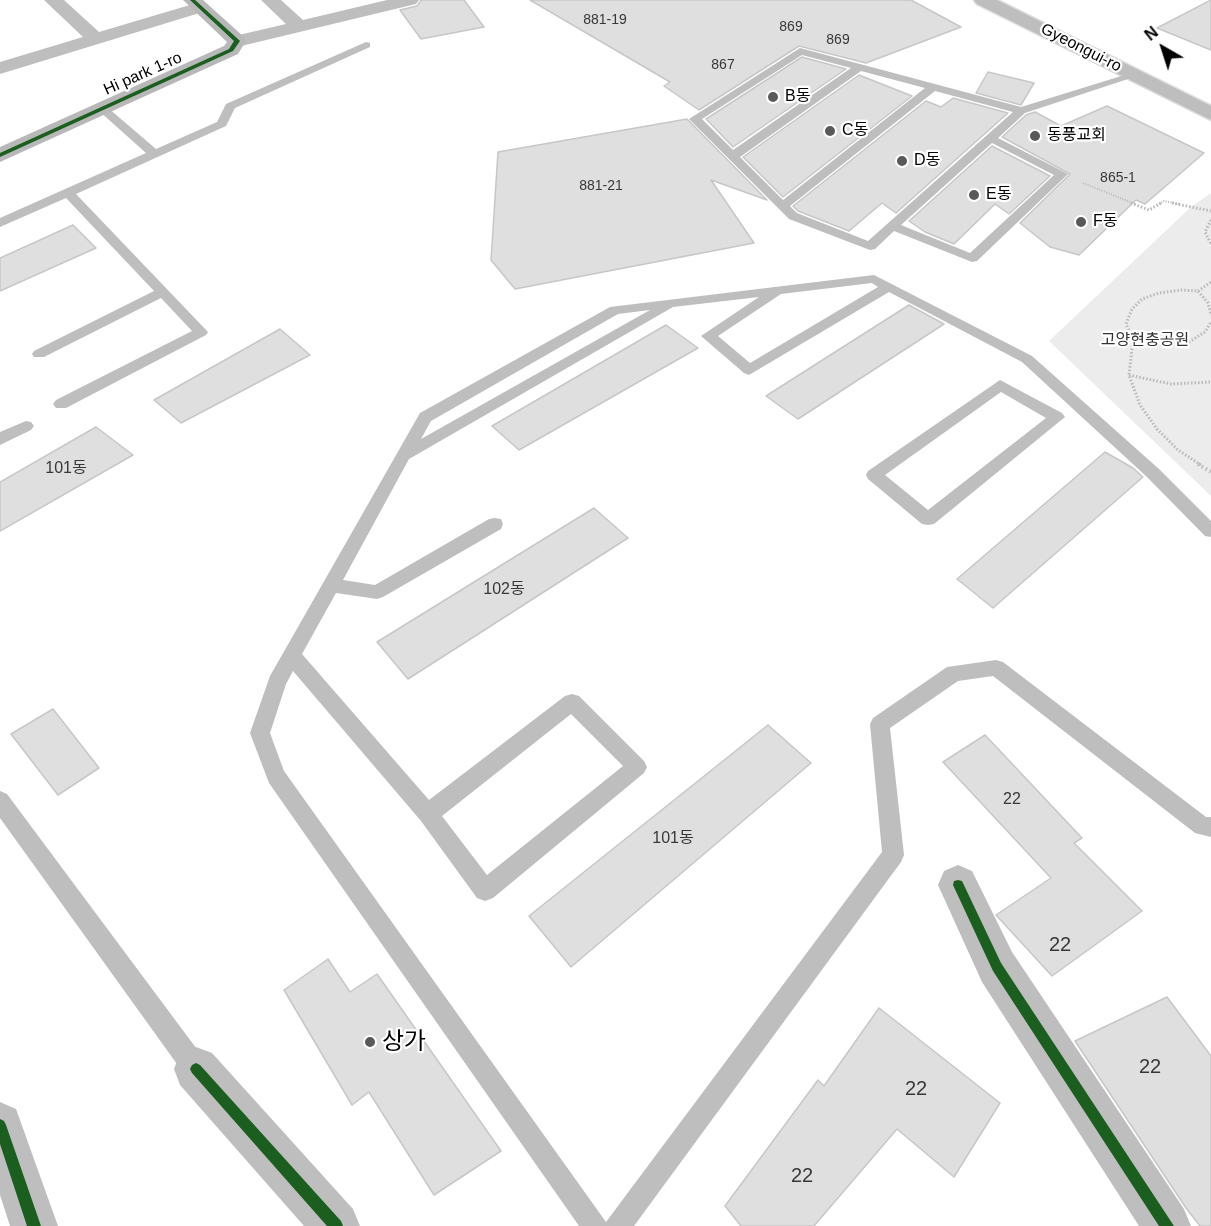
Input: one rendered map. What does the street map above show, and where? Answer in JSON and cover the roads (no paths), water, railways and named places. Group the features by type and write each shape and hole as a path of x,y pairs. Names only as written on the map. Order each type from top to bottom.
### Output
{"street":[{"path":"53,0 96,39"},
{"path":"270,0 300,26"},
{"path":"0,68 96,39 196,4 237,41 410,0"},
{"name":"Gyeongui-ro","path":"983,0 1211,114"},
{"name":"Hi park 1-ro","path":"0,155 223,54 231,50 237,41"},
{"path":"958,885 997,967 1167,1226"},
{"path":"196,1069 336,1226"},
{"path":"0,1125 34,1226"}],"lane":[{"path":"0,223 222,124 230,105 366,45"},
{"path":"1021,111 800,51 695,119 793,216 870,246 1021,111 1135,75"},
{"path":"733,156 859,67"},
{"path":"783,206 933,87"},
{"path":"103,109 154,154"},
{"path":"892,226 972,258 1062,174 990,138"},
{"path":"61,404 201,332 68,193"},
{"path":"595,1226 276,776 260,733 277,682 425,417 615,310 874,279 1027,359 1154,473 1211,531"},
{"path":"778,291 708,336 748,370 889,286"},
{"path":"39,354 163,292"},
{"path":"1000,386 1035,404 1057,417 928,519 874,475 1000,386"},
{"path":"1035,404 1059,388"},
{"path":"0,439 26,426"},
{"path":"332,585 377,592 495,524"},
{"path":"292,656 428,814 485,890 637,767 572,702 428,814"},
{"path":"618,1226 893,855 880,724 954,673 996,668 1202,826 1211,827"},
{"path":"0,801 196,1069"}],"place":[{"name":"B동","path":"773,97"},
{"name":"C동","path":"830,131"},
{"name":"동풍교회","path":"1035,136"},
{"name":"D동","path":"902,161"},
{"name":"E동","path":"974,195"},
{"name":"F동","path":"1081,222"},
{"name":"상가","path":"370,1042"}],"park label":[{"name":"고양현충공원","path":"1145,341"}]}
